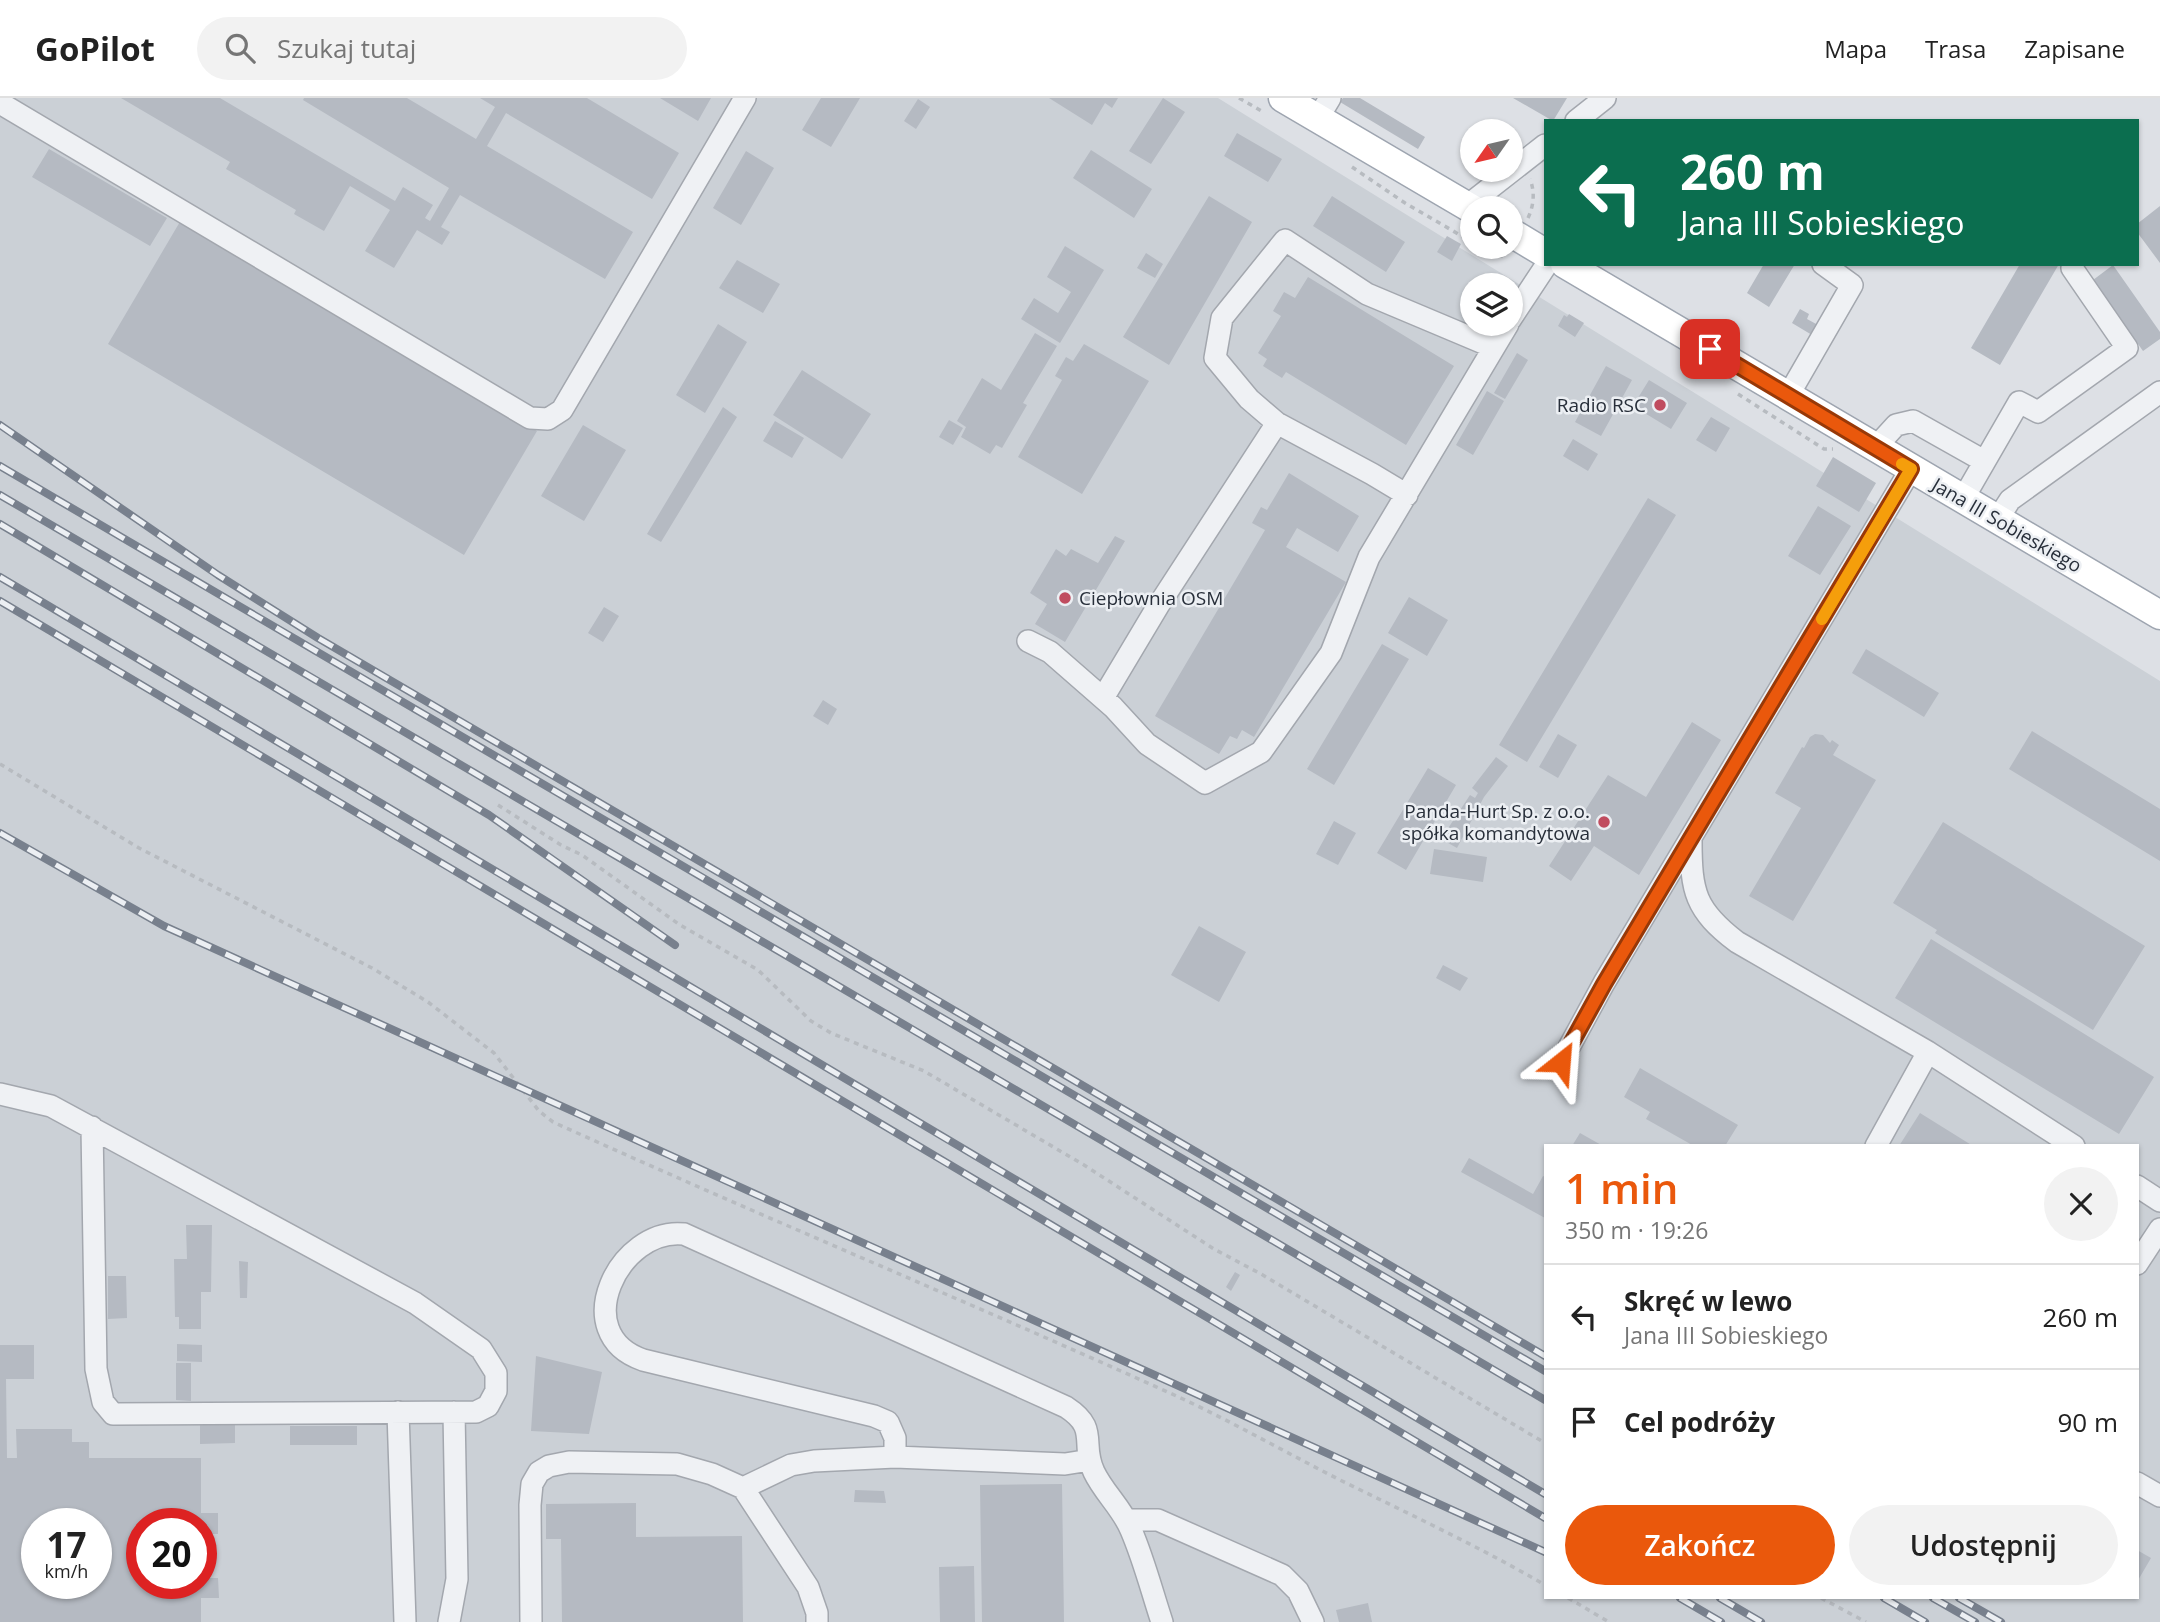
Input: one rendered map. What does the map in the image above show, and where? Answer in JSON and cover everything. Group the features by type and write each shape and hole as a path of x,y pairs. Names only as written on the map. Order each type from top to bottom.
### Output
{"main road":[{"path":"1283,98 1324,108 1460,202"},
{"path":"1523,248 1544,253"},
{"name":"Jana III Sobieskiego","path":"1568,266 2160,615"}],"lane":[{"path":"0,103 530,418 548,419 562,410 745,98"},
{"path":"1579,119 1605,98"},
{"path":"1483,196 1544,146"},
{"path":"1407,495 1277,423 1249,398 1215,358 1222,318 1285,240 1367,294 1493,347"},
{"path":"1523,301 1546,266"},
{"path":"1788,396 1852,285 1826,266"},
{"path":"1963,499 2019,402 2038,412 2127,348 2072,268"},
{"path":"1028,640 1050,652 1103,698 1147,744 1205,783 1261,752 1331,653 1369,557 1500,336"},
{"path":"1997,520 2010,500 2160,391"},
{"path":"1875,448 1896,425 1913,421 1983,461"},
{"path":"1103,698 1158,606 1277,423"},
{"path":"1561,1062 1604,984 1911,469"},
{"path":"1691,838 1691,872 1697,901 1715,925 1737,942 1928,1052 2071,1144"},
{"path":"1877,1144 1928,1052"},
{"path":"0,1094 51,1106 92,1128 415,1303 481,1349 496,1373 496,1391 488,1406 476,1412 113,1414 103,1402 96,1369 92,1128"},
{"path":"2139,1187 2160,1201"},
{"path":"2139,1261 2160,1229"},
{"path":"895,1457 895,1438 888,1422 874,1416 625,1354 604,1320 604,1305 617,1274 630,1253 647,1241 672,1233 684,1234 1079,1415 1087,1430 1092,1468 1126,1520 1161,1622"},
{"path":"398,1412 405,1622"},
{"path":"449,1622 457,1579 454,1412"},
{"path":"743,1488 792,1465 814,1461 895,1457 1065,1464 1090,1460"},
{"path":"531,1622 532,1484 539,1472 549,1466 569,1462 677,1464 743,1488 808,1587 817,1613 817,1622"},
{"path":"2139,1484 2160,1496"},
{"path":"1126,1520 1158,1520 1282,1576 1298,1591 1312,1622"}],"path":[{"path":"0,764 139,848 372,968 428,1002 494,1053 539,1111 553,1122 1185,1401 1477,1546 1544,1584"},
{"path":"498,805 561,845 582,855 680,925 758,970 811,1021 924,1072 1084,1165 1214,1249 1309,1302 1544,1442"},
{"path":"1569,1599 1609,1622"},
{"path":"1823,1599 1866,1622"}],"shaded area":[{"path":"0,98 1218,98 1460,248 1460,259 1478,259 1501,273 1460,273 1460,336 1523,336 1523,287 2160,681 2160,1622 0,1622"}],"building":[{"path":"121,98 220,98 395,201 403,187 433,205 425,218 430,221 449,188 303,100 304,98 407,98 476,139 495,107 480,98 587,98 679,153 652,199 506,113 487,146 633,232 605,279 460,195 441,227 450,232 442,245 417,230 394,268 365,251 390,210 350,186 324,231 294,214 296,210 226,169 230,162"},
{"path":"660,98 711,98 698,121"},
{"path":"821,98 860,98 831,147 802,130"},
{"path":"1049,98 1118,98 1112,108 1105,103 1092,125"},
{"path":"1163,98 1185,112 1151,164 1129,151"},
{"path":"1343,98 1360,98 1425,137 1418,149 1340,102"},
{"path":"1513,98 1567,98 1554,119 1550,119"},
{"path":"918,99 930,107 916,129 904,121"},
{"path":"1237,133 1282,159 1268,182 1224,156"},
{"path":"49,149 167,218 150,246 32,177"},
{"path":"1091,150 1152,189 1134,218 1073,178"},
{"path":"746,151 774,168 741,225 713,208"},
{"path":"1209,196 1252,222 1169,365 1123,337"},
{"path":"1332,196 1405,242 1386,272 1313,226"},
{"path":"2160,206 2160,263 2139,235 2139,222"},
{"path":"181,220 537,431 464,555 108,344"},
{"path":"1447,236 1460,243 1452,261 1437,252"},
{"path":"1065,246 1104,270 1060,343 1021,319 1034,298 1058,313 1071,292 1047,277"},
{"path":"1146,253 1163,264 1155,278 1137,268"},
{"path":"737,260 780,284 763,313 719,288"},
{"path":"1763,266 1794,266 1769,307 1747,293"},
{"path":"2019,266 2058,266 2000,365 1971,348"},
{"path":"2114,266 2160,332 2160,339 2143,351 2093,280"},
{"path":"1308,277 1454,366 1406,445 1286,372 1282,378 1263,366 1267,359 1258,353 1281,316 1273,311 1284,292 1295,298"},
{"path":"1800,309 1809,314 1807,319 1818,325 1812,335 1792,323"},
{"path":"1569,314 1584,323 1575,337 1558,326 1564,315 1567,317"},
{"path":"718,324 747,342 705,413 676,395"},
{"path":"1035,333 1057,346 1023,403 1027,405 1002,448 996,445 990,454 961,437 966,427 957,421 982,378 1001,390"},
{"path":"1084,344 1149,381 1082,494 1018,457 1062,380 1055,376 1066,357 1073,361"},
{"path":"1517,353 1528,360 1505,399 1494,393"},
{"path":"1606,366 1632,380 1601,436 1575,422"},
{"path":"802,370 871,414 842,459 773,415"},
{"name":"Radio RSC","path":"1649,380 1687,403 1671,429 1633,406"},
{"path":"1487,391 1504,401 1473,455 1456,445"},
{"path":"723,407 737,417 661,542 647,534"},
{"path":"1711,417 1730,428 1716,452 1696,440"},
{"path":"949,420 963,428 953,445 939,437"},
{"path":"775,421 804,438 792,458 763,441"},
{"path":"583,425 626,450 584,521 541,496"},
{"path":"1573,439 1598,454 1588,471 1563,456"},
{"path":"1833,457 1876,483 1859,512 1816,486"},
{"path":"1289,473 1359,516 1338,552 1297,528 1286,547 1346,582 1254,737 1242,730 1237,739 1230,736 1219,754 1155,716 1265,530 1252,523 1261,507 1267,510"},
{"path":"1648,498 1676,515 1527,762 1499,745"},
{"path":"1818,506 1851,526 1820,575 1788,556"},
{"name":"Ciepłownia OSM","path":"1115,536 1125,541 1065,642 1035,624 1047,604 1030,593 1056,549 1066,556 1071,549 1098,563"},
{"path":"1409,597 1448,620 1427,656 1388,633"},
{"path":"604,607 619,616 603,642 588,633"},
{"path":"1382,644 1409,659 1334,785 1307,769"},
{"path":"1866,649 1939,693 1924,717 1852,673"},
{"path":"823,700 837,709 828,725 813,716"},
{"path":"1692,722 1721,740 1639,875 1594,846 1571,881 1549,866 1608,775 1646,797"},
{"path":"2032,731 2160,809 2160,861 2009,769"},
{"path":"1558,734 1577,745 1558,778 1539,767"},
{"path":"1815,734 1823,735 1830,743 1832,740 1839,745 1833,755 1876,780 1793,921 1749,896 1801,808 1775,793 1802,747 1804,748"},
{"path":"1496,757 1508,766 1484,797 1457,848 1441,839 1470,795 1475,798 1478,793 1472,788"},
{"path":"1428,768 1456,785 1406,870 1377,853"},
{"path":"1334,821 1356,833 1338,865 1316,854"},
{"path":"1943,822 2145,946 2093,1030 1935,933 1937,930 1893,903"},
{"path":"1434,849 1487,857 1483,882 1430,874"},
{"path":"1199,926 1246,952 1219,1002 1171,975"},
{"path":"1931,939 2154,1077 2119,1134 1895,998"},
{"path":"1443,965 1468,978 1460,991 1436,978"},
{"path":"1640,1068 1738,1125 1726,1144 1690,1144 1646,1119 1650,1112 1624,1097"},
{"path":"1920,1113 1970,1144 1900,1144"},
{"path":"1580,1133 1599,1144 1573,1144"},
{"path":"1469,1158 1533,1194 1544,1176 1544,1217 1461,1172"},
{"path":"186,1225 212,1225 211,1292 201,1292 201,1329 179,1329 179,1317 175,1317 174,1259 187,1259"},
{"path":"239,1261 248,1262 247,1298 240,1298"},
{"path":"1235,1272 1240,1275 1231,1291 1226,1287"},
{"path":"108,1276 126,1276 127,1318 108,1319"},
{"path":"177,1344 202,1345 202,1362 177,1361"},
{"path":"0,1345 34,1345 34,1379 6,1379 7,1458 17,1458 16,1429 72,1429 72,1442 89,1442 89,1458 201,1458 201,1508 126,1508 126,1599 201,1599 201,1622 0,1622"},
{"path":"536,1356 602,1372 589,1434 531,1431"},
{"path":"176,1363 191,1363 191,1401 176,1400"},
{"path":"200,1425 235,1425 235,1443 200,1444"},
{"path":"290,1426 357,1426 357,1445 290,1445"},
{"path":"1062,1484 1064,1622 982,1622 980,1485"},
{"path":"855,1490 884,1491 886,1503 854,1502"},
{"path":"636,1503 636,1537 742,1536 743,1622 562,1622 561,1539 546,1539 546,1504"},
{"path":"2139,1551 2151,1558 2139,1579"},
{"path":"974,1566 975,1622 940,1622 939,1567"},
{"path":"1368,1603 1372,1622 1339,1622 1336,1610"}],"railway":[{"path":"0,425 218,575 318,638 1544,1355"},
{"path":"0,466 1544,1370"},
{"path":"0,495 1544,1399"},
{"path":"0,524 489,815 675,945"},
{"path":"0,577 1544,1493"},
{"path":"0,601 1544,1517"},
{"path":"0,833 164,926 1544,1552"},
{"path":"1682,1599 1721,1622"},
{"path":"1722,1599 1761,1622"},
{"path":"1886,1599 1925,1622"},
{"path":"1935,1599 1975,1622"},
{"path":"1961,1599 2001,1622"}],"slow traffic":[{"path":"1822,619 1911,469 1902,464"}],"place":[{"name":"Radio RSC","path":"1660,405"},
{"name":"Ciepłownia OSM","path":"1065,598"},
{"name":"Panda-Hurt Sp. z o.o. spółka komandytowa","path":"1604,822"}],"route":[{"path":"1561,1062 1604,984 1911,469 1710,349"}]}
